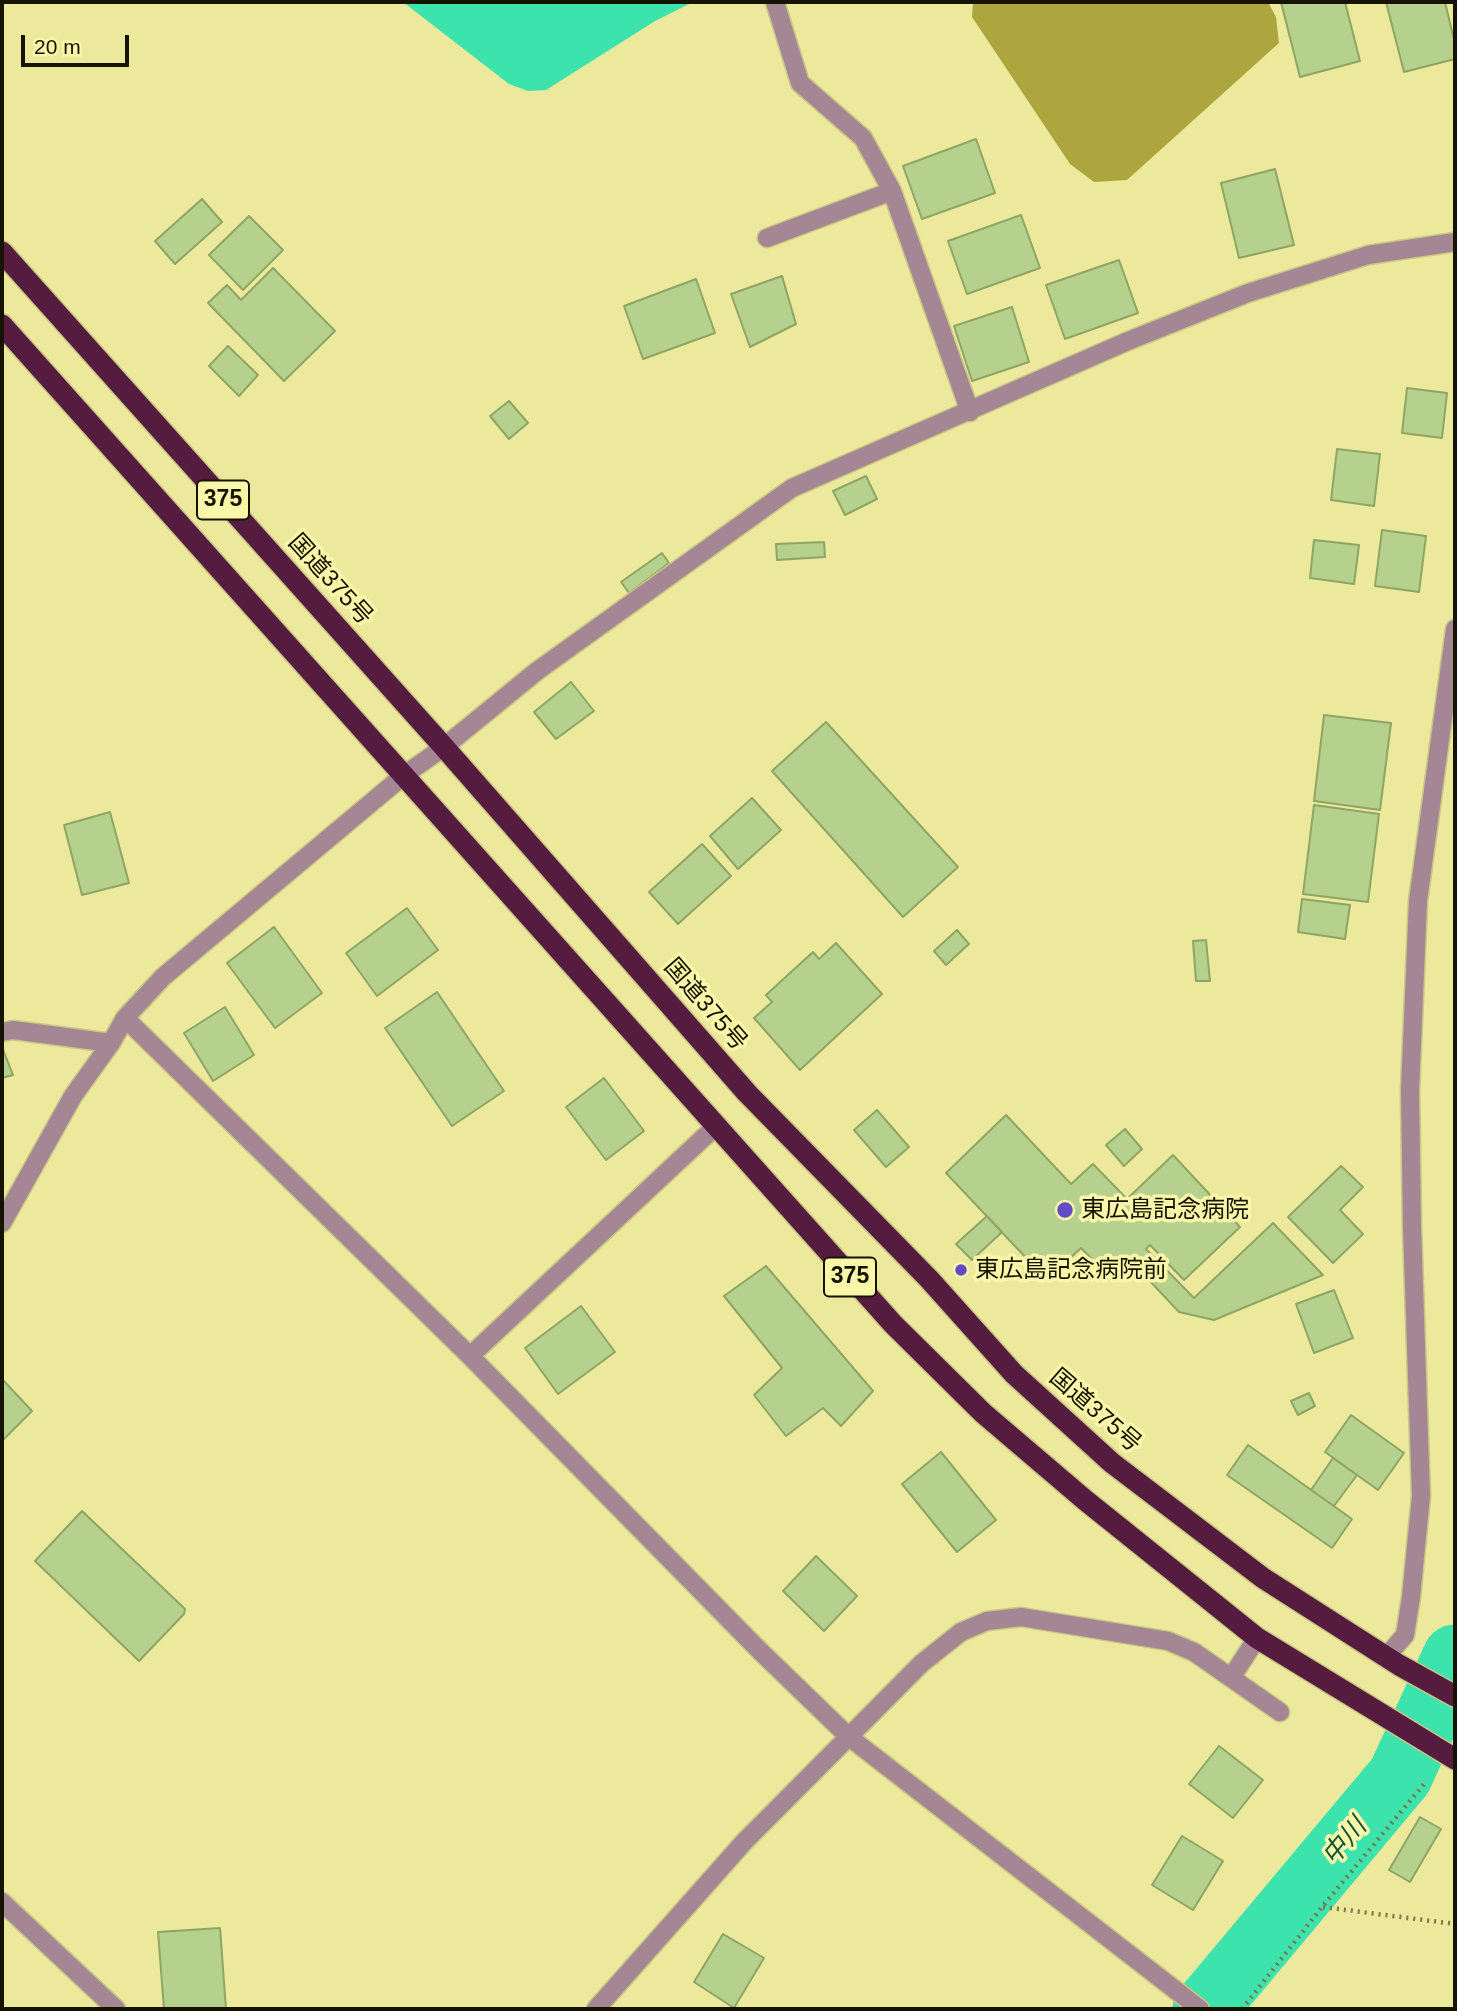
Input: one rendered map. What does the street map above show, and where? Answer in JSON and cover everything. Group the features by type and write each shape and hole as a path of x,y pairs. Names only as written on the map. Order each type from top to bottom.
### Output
{"highway":[{"name":"国道375号","path":"2,252 444,747 747,1093 919,1269 1014,1374 1112,1463 1263,1578 1392,1661 1455,1696"},
{"name":"375","path":"2,326 893,1324 983,1413 1085,1500 1257,1638 1448,1755"}],"street":[{"path":"775,2 800,83 863,138 892,191 970,412"},
{"path":"767,238 892,191"},
{"path":"2,1223 74,1096 125,1018 163,976 403,776 444,747 537,671 792,488 1128,341 1248,293 1368,256 1455,242"},
{"path":"1392,1661 1405,1635 1412,1597 1421,1496 1410,1077 1418,901 1455,629"},
{"path":"125,1018 470,1356 759,1650 849,1737 1200,2009"},
{"path":"2,1032 13,1030 111,1043"},
{"path":"470,1356 716,1126"},
{"path":"596,2009 744,1842 922,1663 961,1632 988,1621 1021,1617 1168,1641 1194,1652 1280,1712"},
{"path":"1231,1678 1257,1638"},
{"path":"2,1902 116,2009"}],"path":[{"path":"1242,2009 1424,1784"},
{"path":"1322,1907 1455,1924"}],"shaded area":[{"path":"403,2 693,2 655,21 546,90 528,91 509,84"},
{"path":"973,2 1268,2 1276,17 1279,43 1127,180 1094,182 1070,164 972,17"}],"building":[{"path":"1281,2 1345,2 1360,61 1300,77"},
{"path":"1386,2 1445,2 1455,44 1455,59 1404,72"},
{"path":"976,139 995,193 922,219 903,166"},
{"path":"1275,169 1294,245 1239,258 1221,183"},
{"path":"202,199 222,222 175,264 155,241"},
{"path":"1021,215 1040,268 967,294 948,241"},
{"path":"249,216 283,250 243,290 209,255"},
{"path":"1119,260 1138,313 1065,339 1046,285"},
{"path":"273,268 335,331 284,381 208,303 227,285 241,300"},
{"path":"782,276 796,324 750,347 731,294"},
{"path":"696,279 715,333 643,359 624,306"},
{"path":"1012,307 1029,362 972,381 954,326"},
{"path":"228,346 258,375 239,396 209,366"},
{"path":"1407,388 1447,393 1442,438 1402,433"},
{"path":"509,401 528,423 509,439 490,416"},
{"path":"1337,449 1380,454 1374,506 1331,500"},
{"path":"866,476 877,499 845,515 833,491"},
{"path":"1382,530 1426,536 1419,592 1375,586"},
{"path":"1314,540 1359,545 1354,584 1310,578"},
{"path":"824,542 825,557 777,560 776,544"},
{"path":"662,553 669,563 629,593 621,582"},
{"path":"571,682 594,711 556,739 534,712"},
{"path":"1324,715 1391,723 1380,810 1314,801"},
{"path":"826,722 958,867 903,917 772,771"},
{"path":"752,798 781,830 738,869 710,836"},
{"path":"1314,805 1379,814 1368,902 1303,894"},
{"path":"110,812 129,883 82,895 64,825"},
{"path":"702,844 731,876 678,924 649,892"},
{"path":"1302,899 1350,905 1345,939 1298,932"},
{"path":"407,908 438,950 377,996 346,953"},
{"path":"274,927 322,993 275,1028 227,963"},
{"path":"957,930 969,944 946,965 934,951"},
{"path":"1206,940 1210,981 1196,981 1193,941"},
{"path":"836,943 882,994 800,1070 754,1018 772,1002 766,995 813,952 819,959"},
{"path":"437,992 504,1091 452,1126 385,1028"},
{"path":"225,1007 254,1055 213,1081 184,1033"},
{"path":"2,1047 13,1075 2,1078"},
{"path":"604,1078 644,1131 606,1160 566,1107"},
{"path":"877,1110 909,1147 886,1167 854,1130"},
{"path":"1006,1115 1071,1184 1093,1164 1127,1199 1173,1155 1240,1227 1184,1280 1150,1245 1146,1249 1194,1298 1273,1223 1323,1275 1214,1320 1179,1312 1132,1262 1113,1281 1081,1248 1047,1280 946,1173"},
{"path":"1125,1129 1142,1149 1124,1166 1106,1145"},
{"path":"1341,1166 1363,1187 1340,1210 1363,1234 1333,1263 1288,1217"},
{"path":"987,1216 1002,1232 972,1260 956,1244"},
{"path":"766,1266 873,1391 841,1426 823,1408 786,1436 754,1395 782,1368 724,1296"},
{"path":"1334,1290 1353,1338 1314,1353 1296,1304"},
{"path":"581,1306 615,1352 558,1394 525,1348"},
{"path":"2,1379 32,1411 2,1441"},
{"path":"1309,1393 1315,1406 1298,1415 1291,1401"},
{"path":"1351,1415 1404,1453 1378,1490 1325,1452"},
{"path":"1248,1445 1352,1519 1332,1548 1227,1475"},
{"path":"941,1452 996,1520 957,1552 902,1484"},
{"path":"1333,1458 1357,1475 1334,1506 1311,1490"},
{"path":"82,1511 185,1609 184,1614 139,1661 35,1561"},
{"path":"816,1556 857,1596 824,1631 783,1591"},
{"path":"1219,1746 1263,1780 1233,1818 1189,1784"},
{"path":"1420,1817 1441,1829 1410,1882 1389,1870"},
{"path":"1182,1836 1223,1861 1193,1910 1152,1885"},
{"path":"220,1928 226,2009 164,2009 158,1932"},
{"path":"723,1934 764,1958 734,2008 694,1982"}],"waterway":[{"name":"中川","path":"1205,2009 1400,1776 1455,1657"}],"place":[{"name":"東広島記念病院","path":"1065,1210"},
{"name":"東広島記念病院前","path":"961,1270"}]}
